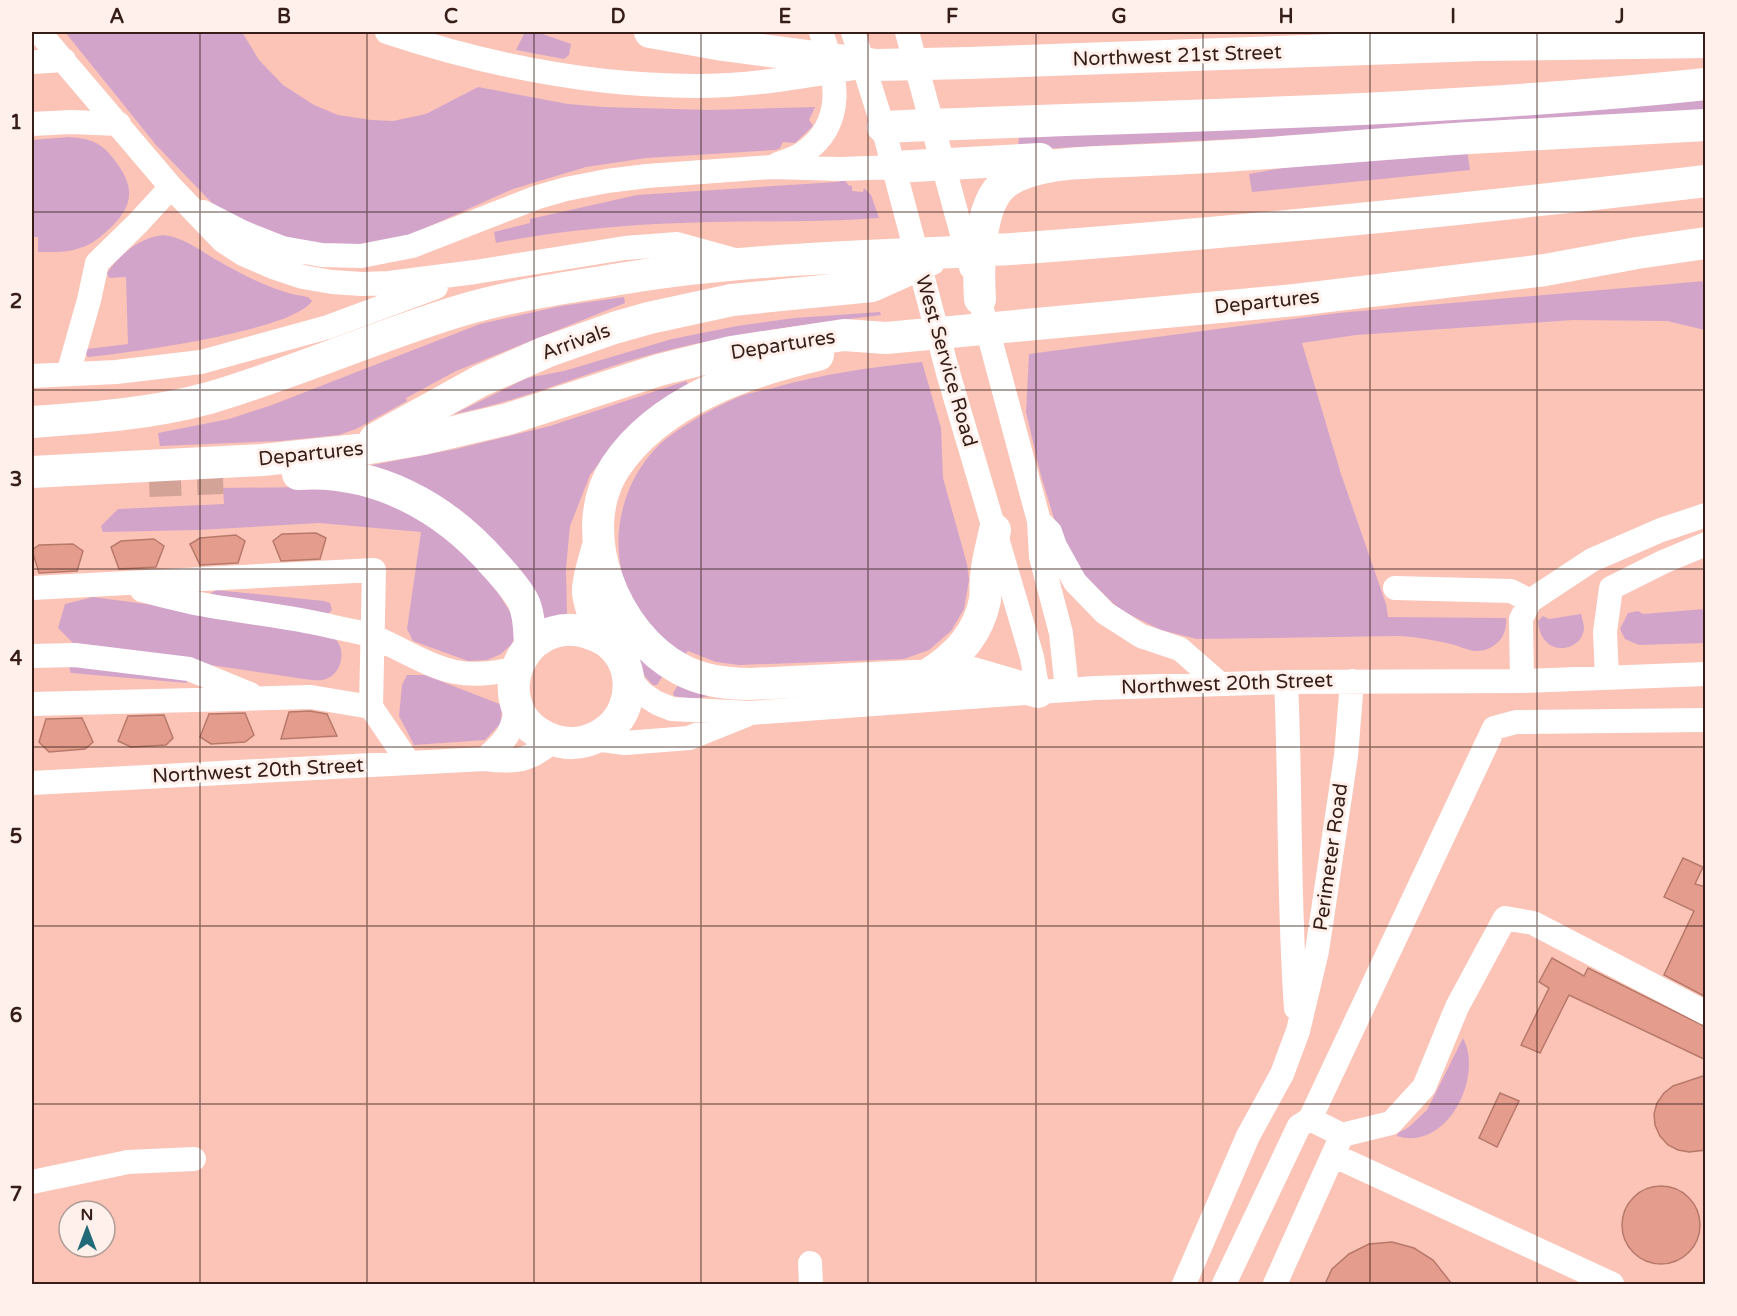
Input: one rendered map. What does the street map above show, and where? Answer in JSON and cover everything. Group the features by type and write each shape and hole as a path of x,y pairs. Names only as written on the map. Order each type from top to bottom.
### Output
{"main road":[{"name":"Northwest 21st Street","path":"650,32 723,45 784,66 969,63 1479,45 1706,42"},
{"path":"1479,45 1528,32"},
{"path":"883,127 1469,105 1706,84"},
{"path":"980,299 980,259 991,202 997,191 1014,177 1024,173 1072,164 1706,125"},
{"path":"894,167 1039,159 1072,164"},
{"name":"Arrivals","path":"523,657 528,615 519,594 471,537 411,498 388,487 337,473 223,478 306,462 357,447 480,381 546,352 614,328 649,318 868,272 944,253 1270,228 1706,181"},
{"path":"1545,270 1706,243"},
{"path":"32,422 138,412 206,399 415,326 501,300 657,273 746,263 868,272"},
{"path":"1545,270 1639,269 1706,263"},
{"name":"Departures","path":"32,472 297,458 381,446 468,430 553,406 659,370 731,352 790,342 844,335 886,338 1243,305 1545,270"},
{"path":"606,641 596,619 588,592 599,539 601,501 615,467 629,449 664,417 737,380 797,360 886,338"},
{"path":"927,675 953,657 972,635 977,625 985,598 986,577 995,530"},
{"path":"599,539 601,558 614,597 622,613 649,647 680,669 714,681 731,684 973,673 1052,691"},
{"path":"575,629 592,632 606,641 617,651 625,664 628,678 627,700 617,720 607,731 594,739 581,743 553,741 541,735 521,715 516,702 514,685 523,657 543,636 559,630 575,629"}],"street":[{"path":"387,32 510,67 648,85 698,86 784,66"},
{"path":"772,166 802,154 813,145 835,110 835,84 830,57 821,32"},
{"name":"West Service Road","path":"853,32 883,127 948,373 1032,657 1052,691"},
{"path":"907,32 1039,521 1041,557 1061,633 1052,691"},
{"path":"39,38 64,60 179,195 223,241 273,267 332,282 389,283 475,272 593,252 677,244 746,263"},
{"path":"32,62 64,60"},
{"path":"32,124 71,122 119,124"},
{"path":"179,195 242,232 282,248 313,254 361,256 412,246 500,211 566,189 647,176 772,166 841,169 894,167"},
{"path":"68,374 97,263 138,223 179,195"},
{"path":"32,376 160,369 201,362 328,327 475,272"},
{"path":"1522,681 1521,619 1530,601 1592,560 1661,530 1706,515"},
{"path":"1039,521 1050,532 1075,582 1105,614 1141,636 1180,650 1220,684"},
{"path":"1607,678 1605,632 1611,588 1706,544"},
{"path":"32,588 374,570 371,707 409,763"},
{"path":"117,584 198,603 310,621 373,636 416,658 459,673 487,675 523,657"},
{"path":"1395,588 1511,591 1530,601"},
{"path":"32,656 75,655 189,669 260,698"},
{"name":"Northwest 20th Street","path":"628,678 643,694 672,709 750,713 1052,691 1220,684 1522,681 1706,674"},
{"name":"Perimeter Road","path":"1184,1284 1248,1136 1282,1074 1298,1031 1317,951 1346,756 1352,681"},
{"name":"Perimeter Road","path":"1286,682 1290,917 1298,1031"},
{"path":"32,704 311,697 371,707"},
{"path":"485,759 502,744 510,732 515,718 516,702"},
{"name":"Northwest 20th Street","path":"594,739 625,743 689,738 750,713"},
{"path":"1224,1284 1299,1126 1310,1119 1494,728 1516,722 1706,720"},
{"name":"Northwest 20th Street","path":"32,783 485,759 509,762 539,753 553,741"},
{"path":"1275,1284 1337,1145 1391,1123 1424,1087 1457,1007 1505,918 1533,923 1706,1012"},
{"path":"1310,1119 1337,1145 1612,1284"},
{"path":"32,1182 128,1162 194,1159"}],"shaded area":[{"path":"65,32 242,32 259,60 283,85 314,105 338,115 371,120 393,121 426,114 478,87 568,104 604,107 708,110 815,107 809,120 813,126 795,143 783,142 776,150 646,158 586,167 513,189 399,240 335,247 271,234 226,213 212,203 156,145"},
{"path":"525,32 537,32 571,44 569,55 564,59 516,50"},
{"path":"1705,93 1705,115 1018,150 1019,136"},
{"path":"69,137 91,141 106,150 123,172 127,181 129,198 115,223 91,243 70,251 38,252 38,237 32,237 32,140"},
{"path":"1467,150 1470,170 1252,192 1249,174 1282,168"},
{"path":"845,180 848,185 852,186 852,191 863,192 864,188 871,195 879,218 635,225 565,232 496,243 494,232 530,223 530,219 637,195"},
{"path":"163,235 189,243 259,282 308,297 312,301 299,312 243,331 137,351 88,357 85,353 87,349 128,344 126,277 109,278 107,273 118,259 138,243"},
{"path":"1705,281 1705,330 1667,321 1573,320 1356,335 1302,343 1341,474 1386,604 1388,617 1506,618 1502,637 1488,649 1474,651 1438,641 1399,636 1197,639 1161,630 1120,610 1084,575 1056,525 1041,476 1026,412 1029,354 1338,313"},
{"path":"624,297 625,303 456,371 356,429 339,435 280,441 160,446 158,433 229,419 272,405 480,324 561,306"},
{"path":"880,312 881,315 761,332 672,349 618,364 502,403 454,414 527,378 564,371 672,339 794,318"},
{"path":"922,362 941,428 943,478 967,564 969,580 964,609 951,631 929,650 904,659 739,665 716,662 688,651 683,657 644,619 631,599 623,577 619,554 619,531 623,508 642,465 657,447 673,434 704,414 739,397 828,375"},
{"path":"686,381 690,387 625,430 590,475 570,526 566,568 567,614 544,619 519,570 357,468 456,449 550,426"},
{"path":"309,487 362,491 418,517 457,544 492,583 515,620 512,644 501,654 487,660 468,661 413,641 407,629 421,532 319,523 198,530 103,532 101,526 118,509 224,504 223,488"},
{"path":"216,590 324,601 330,603 332,610 328,614 211,597 211,593"},
{"path":"93,597 190,610 333,637 340,647 341,660 332,676 322,680 311,680 75,645 58,628 65,604"},
{"path":"1705,609 1705,643 1639,645 1625,639 1620,629 1628,613"},
{"path":"1581,614 1584,628 1577,643 1562,648 1554,647 1546,642 1538,621 1543,616 1549,619"},
{"path":"639,655 664,674 657,685 653,685 642,672 637,657"},
{"path":"73,662 186,676 187,683 71,673 69,667"},
{"path":"407,675 425,675 502,705 501,723 485,740 414,745 399,716 402,685"},
{"path":"680,682 716,695 691,699 674,696 673,693"},
{"path":"1463,1038 1468,1054 1469,1072 1465,1090 1457,1108 1431,1133 1415,1138 1397,1136 1427,1110"}],"building":[{"path":"316,533 326,538 320,559 281,561 273,541 282,534"},
{"path":"236,535 245,541 238,563 200,565 190,544 200,538"},
{"path":"154,539 164,546 156,567 119,569 111,547 121,541"},
{"path":"73,544 83,551 77,571 39,573 32,550 39,545"},
{"path":"310,711 327,714 337,736 281,739 289,712"},
{"path":"245,713 254,735 245,742 211,744 200,737 209,714"},
{"path":"164,715 173,738 166,745 131,747 118,741 128,716"},
{"path":"82,718 93,742 85,749 49,752 39,742 46,719"},
{"path":"1683,858 1703,867 1695,884 1706,887 1706,997 1664,975 1694,911 1664,897"},
{"path":"1552,958 1584,976 1588,968 1706,1027 1706,1060 1569,995 1540,1053 1521,1045 1549,988 1539,982"},
{"path":"1706,1075 1706,1150 1689,1152 1678,1150 1668,1145 1660,1136 1655,1125 1654,1114 1657,1103 1673,1086"},
{"path":"1500,1093 1519,1101 1497,1147 1479,1138"},
{"path":"1653,1186 1669,1186 1683,1192 1694,1203 1700,1217 1700,1233 1694,1247 1683,1258 1669,1264 1653,1264 1639,1258 1628,1247 1622,1233 1622,1217 1628,1203 1639,1192"},
{"path":"1392,1242 1414,1248 1433,1260 1452,1284 1325,1284 1332,1269 1349,1254 1369,1244"}],"tunnel":[{"path":"149,481 223,478"}]}
